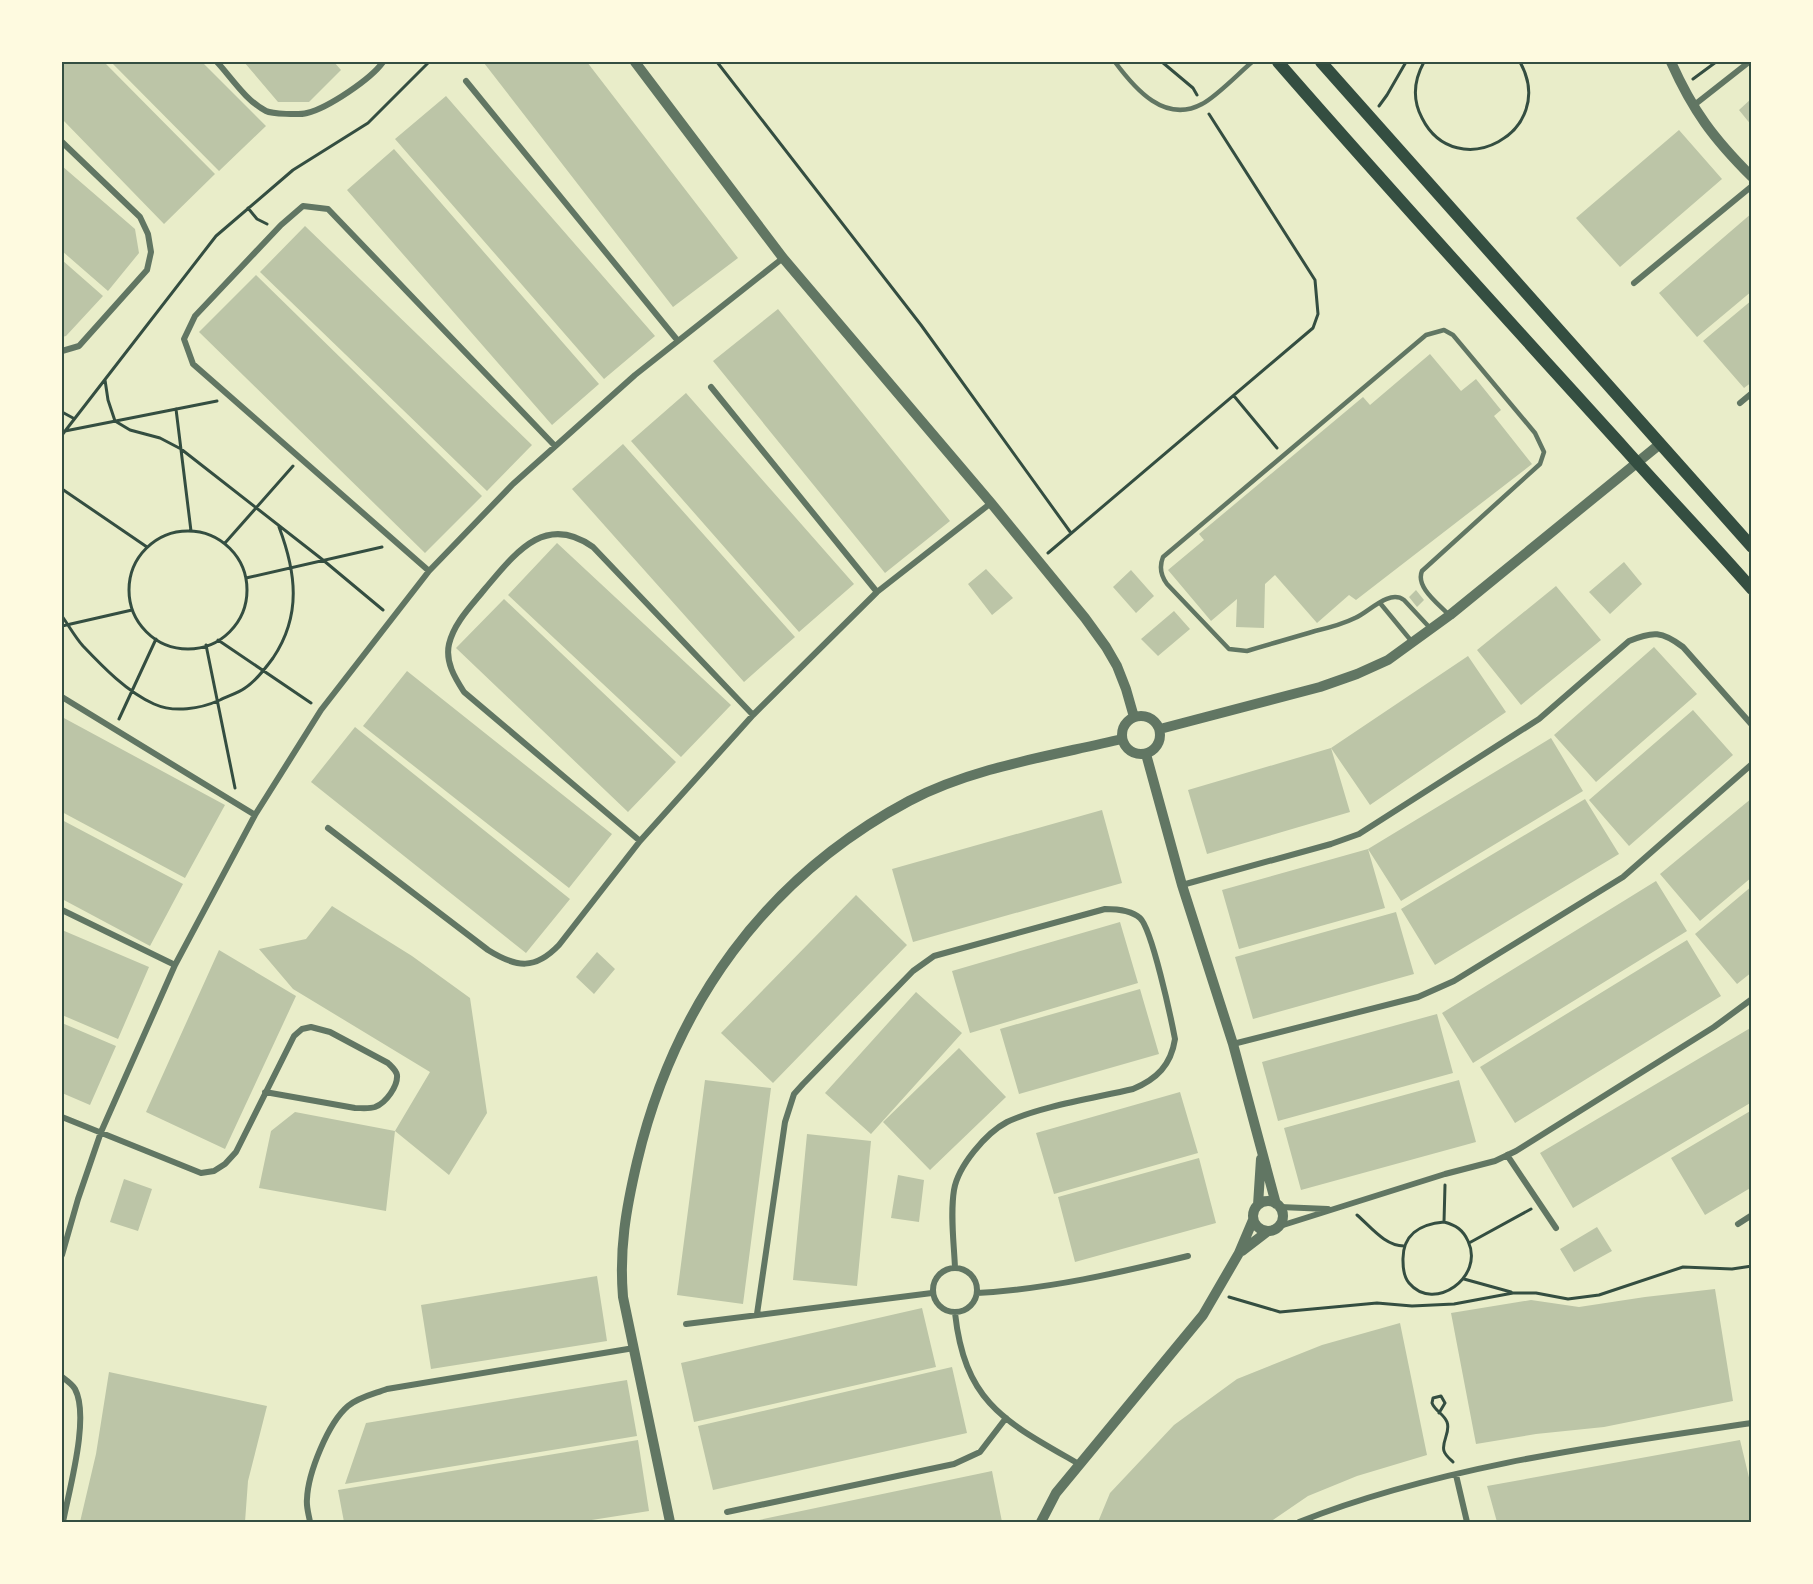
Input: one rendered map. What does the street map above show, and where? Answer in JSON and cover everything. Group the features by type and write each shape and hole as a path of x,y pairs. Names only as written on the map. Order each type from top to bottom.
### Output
{"main road":[{"path":"1278,62 1752,589"},
{"path":"1321,62 1752,547"}],"street":[{"path":"217,62 252,101 267,112 305,114 324,107 376,72 383,62"},
{"path":"635,62 783,258 991,503 1106,647 1126,689 1134,717"},
{"path":"1671,62 1692,106 1708,130 1752,177"},
{"path":"1692,106 1749,62"},
{"path":"466,81 678,341"},
{"path":"62,142 140,217 148,234 150,252 147,270 79,346 62,351"},
{"path":"1635,283 1752,186"},
{"path":"429,571 193,364 184,339 195,316 281,225 303,206 328,209 555,446"},
{"path":"62,1256 101,1132 176,965 255,815 321,710 429,571 513,484 678,341 783,258"},
{"path":"711,387 877,592"},
{"path":"1740,403 1752,393"},
{"path":"1160,729 1320,687 1388,660 1450,615 1660,444"},
{"path":"328,828 505,960 520,964 534,963 548,957 640,841 753,715 877,592 991,503"},
{"path":"640,841 464,692 454,675 449,661 449,646 454,631 464,615 518,552 548,535 565,533 580,538 593,548 753,715"},
{"path":"1182,885 1331,844 1359,834 1539,719 1629,641 1644,635 1657,633 1669,637 1683,647 1752,725"},
{"path":"62,697 255,815"},
{"path":"1146,716 1157,723 1160,729 1160,741 1152,751 1146,754 1134,753 1122,739 1124,726 1134,717 1146,716"},
{"path":"670,1522 623,1297 620,1266 627,1212 642,1143 656,1097 674,1048 702,997 726,960 786,891 826,856 870,825 911,801 948,785 990,771 1122,739"},
{"path":"1146,754 1182,885 1233,1044 1278,1205 1283,1214 1280,1226"},
{"path":"1233,1044 1418,997 1454,981 1623,877 1752,764"},
{"path":"757,1314 785,1122 794,1094 802,1084 913,971 934,956 1090,912 1111,909 1130,912 1140,918 1149,934 1174,1032 1173,1053 1158,1076 1148,1083 1029,1115 1006,1123 991,1134 965,1162 957,1177 954,1190 956,1268"},
{"path":"62,910 176,965"},
{"path":"1239,1253 1268,1231 1280,1226 1445,1174 1471,1169 1507,1155 1548,1133 1714,1027 1752,999"},
{"path":"62,1117 201,1173 214,1171 225,1164 236,1152 265,1092 294,1036 302,1029 311,1027 330,1032 388,1063 397,1076 392,1091 384,1101 367,1108 355,1108 265,1092"},
{"path":"1041,1522 1056,1493 1203,1315 1239,1253 1253,1220 1258,1205 1262,1147"},
{"path":"1507,1155 1556,1228"},
{"path":"1258,1205 1267,1202 1331,1210"},
{"path":"1738,1224 1752,1215"},
{"path":"1253,1220 1259,1228 1268,1231"},
{"path":"977,1293 1055,1286 1188,1256"},
{"path":"956,1268 969,1273 977,1293 967,1309 956,1312 943,1310 934,1300 932,1293 932,1287 938,1275 956,1268"},
{"path":"686,1324 932,1293"},
{"path":"956,1312 958,1339 969,1374 985,1398 1006,1419 1079,1464"},
{"path":"310,1522 306,1501 312,1472 332,1427 348,1407 366,1396 387,1389 634,1348"},
{"path":"62,1377 74,1387 81,1413 80,1432 63,1522"},
{"path":"727,1512 954,1464 980,1452 1006,1419"},
{"path":"1299,1522 1344,1504 1522,1460 1752,1423"},
{"path":"1456,1475 1467,1522"}],"lane":[{"path":"1115,62 1143,95 1163,108 1183,111 1203,104 1252,62"},
{"path":"1431,629 1400,597 1389,597 1362,615 1341,624 1247,651 1234,651 1229,649 1162,578 1161,563 1164,558 1426,335 1444,330 1453,335 1535,434 1544,452 1540,464 1422,571 1420,575 1422,585 1450,615"},
{"path":"1380,603 1413,643"}],"path":[{"path":"62,435 216,236 293,170 368,123 429,62"},
{"path":"717,62 921,325 1071,533"},
{"path":"1039,561 1313,328 1318,314 1315,280 1193,88 1162,62"},
{"path":"1370,117 1387,95 1406,62"},
{"path":"1424,62 1419,72 1415,99 1425,124 1444,142 1471,149 1497,144 1514,131 1525,114 1529,101 1529,88 1527,74 1520,62"},
{"path":"1682,87 1716,62"},
{"path":"248,208 256,219 269,226 281,225"},
{"path":"105,380 108,400 115,421 130,430 160,438 181,449 392,617"},
{"path":"1234,396 1284,456"},
{"path":"65,431 231,398"},
{"path":"176,409 191,531"},
{"path":"62,412 73,418"},
{"path":"225,543 300,458"},
{"path":"62,489 147,547"},
{"path":"62,616 82,645 132,692 155,705 176,709 198,707 217,701 246,688 264,671 281,646 291,620 294,595 292,567 279,527"},
{"path":"191,531 203,532 225,543 238,559 246,578 247,596 242,613 232,628 218,640 189,648 172,646 146,632 132,610 129,594 130,577 136,561 147,547 175,532 191,531"},
{"path":"246,578 398,543"},
{"path":"62,626 132,610"},
{"path":"114,729 156,639"},
{"path":"218,640 321,710"},
{"path":"206,645 239,805"},
{"path":"1444,1222 1445,1174"},
{"path":"1469,1243 1540,1204"},
{"path":"1346,1205 1386,1240 1395,1246 1404,1246"},
{"path":"1444,1222 1462,1230 1469,1243 1473,1254 1468,1271 1464,1279 1449,1290 1429,1294 1420,1292 1406,1279 1402,1259 1404,1246 1408,1237 1423,1225 1444,1222"},
{"path":"1216,1291 1233,1299 1280,1312 1377,1303 1412,1306 1454,1304 1514,1293 1536,1293 1568,1299 1599,1295 1683,1267 1732,1269 1752,1266"},
{"path":"1464,1279 1514,1293"},
{"path":"1439,1413 1445,1403 1441,1396 1433,1398 1432,1404 1435,1410 1447,1422 1444,1454 1453,1461 1456,1475"}],"building":[{"path":"62,62 104,62 215,174 164,224 62,119"},
{"path":"111,62 202,62 266,126 219,171"},
{"path":"244,62 334,62 341,70 309,102 278,102"},
{"path":"587,62 738,258 673,307 484,63"},
{"path":"446,96 655,336 604,379 395,139"},
{"path":"1752,98 1752,126 1739,110"},
{"path":"1679,130 1722,179 1620,267 1576,218"},
{"path":"394,149 599,384 552,425 347,190"},
{"path":"62,166 135,229 139,253 108,291 62,251"},
{"path":"1752,213 1752,291 1697,337 1659,293"},
{"path":"305,226 532,445 487,491 260,272"},
{"path":"62,260 103,296 66,336 62,337"},
{"path":"256,275 482,496 425,553 199,332"},
{"path":"1752,300 1752,382 1744,388 1703,341"},
{"path":"778,309 950,521 885,573 713,361"},
{"path":"1430,354 1461,391 1476,379 1501,410 1494,416 1532,464 1356,600 1349,595 1317,623 1275,575 1265,584 1264,628 1236,627 1237,599 1211,621 1168,570 1204,540 1199,534 1363,397 1370,405"},
{"path":"686,393 854,584 799,632 631,441"},
{"path":"623,444 795,637 744,682 572,489"},
{"path":"557,543 731,705 681,757 508,595"},
{"path":"1624,562 1642,584 1610,614 1589,592"},
{"path":"986,569 1013,598 992,615 968,584"},
{"path":"1131,570 1154,596 1136,613 1113,587"},
{"path":"1556,586 1601,640 1521,705 1477,650"},
{"path":"1416,590 1424,600 1417,607 1409,597"},
{"path":"504,599 676,762 628,812 456,648"},
{"path":"1174,611 1190,629 1158,656 1141,639"},
{"path":"1654,647 1697,694 1596,782 1554,735"},
{"path":"1468,656 1506,712 1370,805 1331,748"},
{"path":"407,671 612,834 569,888 363,726"},
{"path":"1693,710 1733,755 1629,846 1589,800"},
{"path":"62,717 225,805 185,878 62,812"},
{"path":"355,727 570,899 526,953 311,782"},
{"path":"1551,738 1583,791 1401,901 1368,849"},
{"path":"1331,748 1350,812 1207,854 1188,790"},
{"path":"1752,798 1752,877 1700,921 1660,874"},
{"path":"1585,799 1619,854 1435,965 1401,909"},
{"path":"1102,810 1122,883 913,942 892,869"},
{"path":"62,820 183,884 150,946 62,899"},
{"path":"1368,849 1385,908 1239,949 1222,890"},
{"path":"1656,881 1687,931 1473,1063 1442,1013"},
{"path":"1752,886 1752,972 1737,984 1695,934"},
{"path":"856,895 907,945 773,1083 721,1033"},
{"path":"332,906 412,956 470,998 487,1113 449,1175 395,1131 430,1072 293,989 259,949 306,939"},
{"path":"1396,912 1414,974 1253,1019 1235,957"},
{"path":"1120,922 1138,983 970,1033 952,971"},
{"path":"62,930 149,967 118,1039 62,1015"},
{"path":"1687,940 1721,996 1515,1123 1480,1067"},
{"path":"219,950 296,996 225,1149 146,1112"},
{"path":"597,952 615,969 594,994 576,977"},
{"path":"1140,989 1159,1054 1019,1094 1000,1029"},
{"path":"916,992 962,1033 871,1134 825,1093"},
{"path":"1437,1014 1453,1073 1278,1121 1262,1062"},
{"path":"62,1023 116,1046 90,1105 62,1093"},
{"path":"1752,1027 1752,1102 1573,1208 1540,1153"},
{"path":"959,1048 1006,1097 930,1170 883,1122"},
{"path":"705,1080 771,1088 743,1304 677,1295"},
{"path":"1459,1080 1476,1142 1301,1190 1284,1128"},
{"path":"1180,1092 1198,1153 1054,1194 1036,1133"},
{"path":"1752,1110 1752,1187 1705,1215 1671,1158"},
{"path":"295,1112 395,1131 386,1211 259,1188 271,1131"},
{"path":"807,1134 871,1141 857,1286 793,1280"},
{"path":"1199,1158 1216,1223 1075,1262 1058,1197"},
{"path":"898,1175 924,1180 919,1222 891,1218"},
{"path":"124,1179 152,1189 138,1231 110,1222"},
{"path":"1597,1227 1612,1251 1574,1272 1560,1249"},
{"path":"597,1276 607,1341 431,1369 421,1305"},
{"path":"1715,1289 1733,1401 1604,1427 1536,1434 1476,1444 1451,1313 1531,1300 1579,1307"},
{"path":"922,1308 936,1367 694,1422 681,1363"},
{"path":"1400,1323 1427,1455 1357,1476 1308,1496 1270,1522 1098,1522 1110,1493 1174,1425 1237,1379 1322,1345"},
{"path":"952,1367 967,1433 713,1490 698,1426"},
{"path":"109,1372 267,1406 248,1481 245,1522 80,1522 96,1454"},
{"path":"627,1380 637,1436 345,1484 366,1423"},
{"path":"638,1440 649,1511 579,1522 344,1522 338,1490"},
{"path":"1740,1440 1752,1490 1752,1522 1497,1522 1487,1486"},
{"path":"992,1471 1002,1522 754,1522 754,1521"}]}
